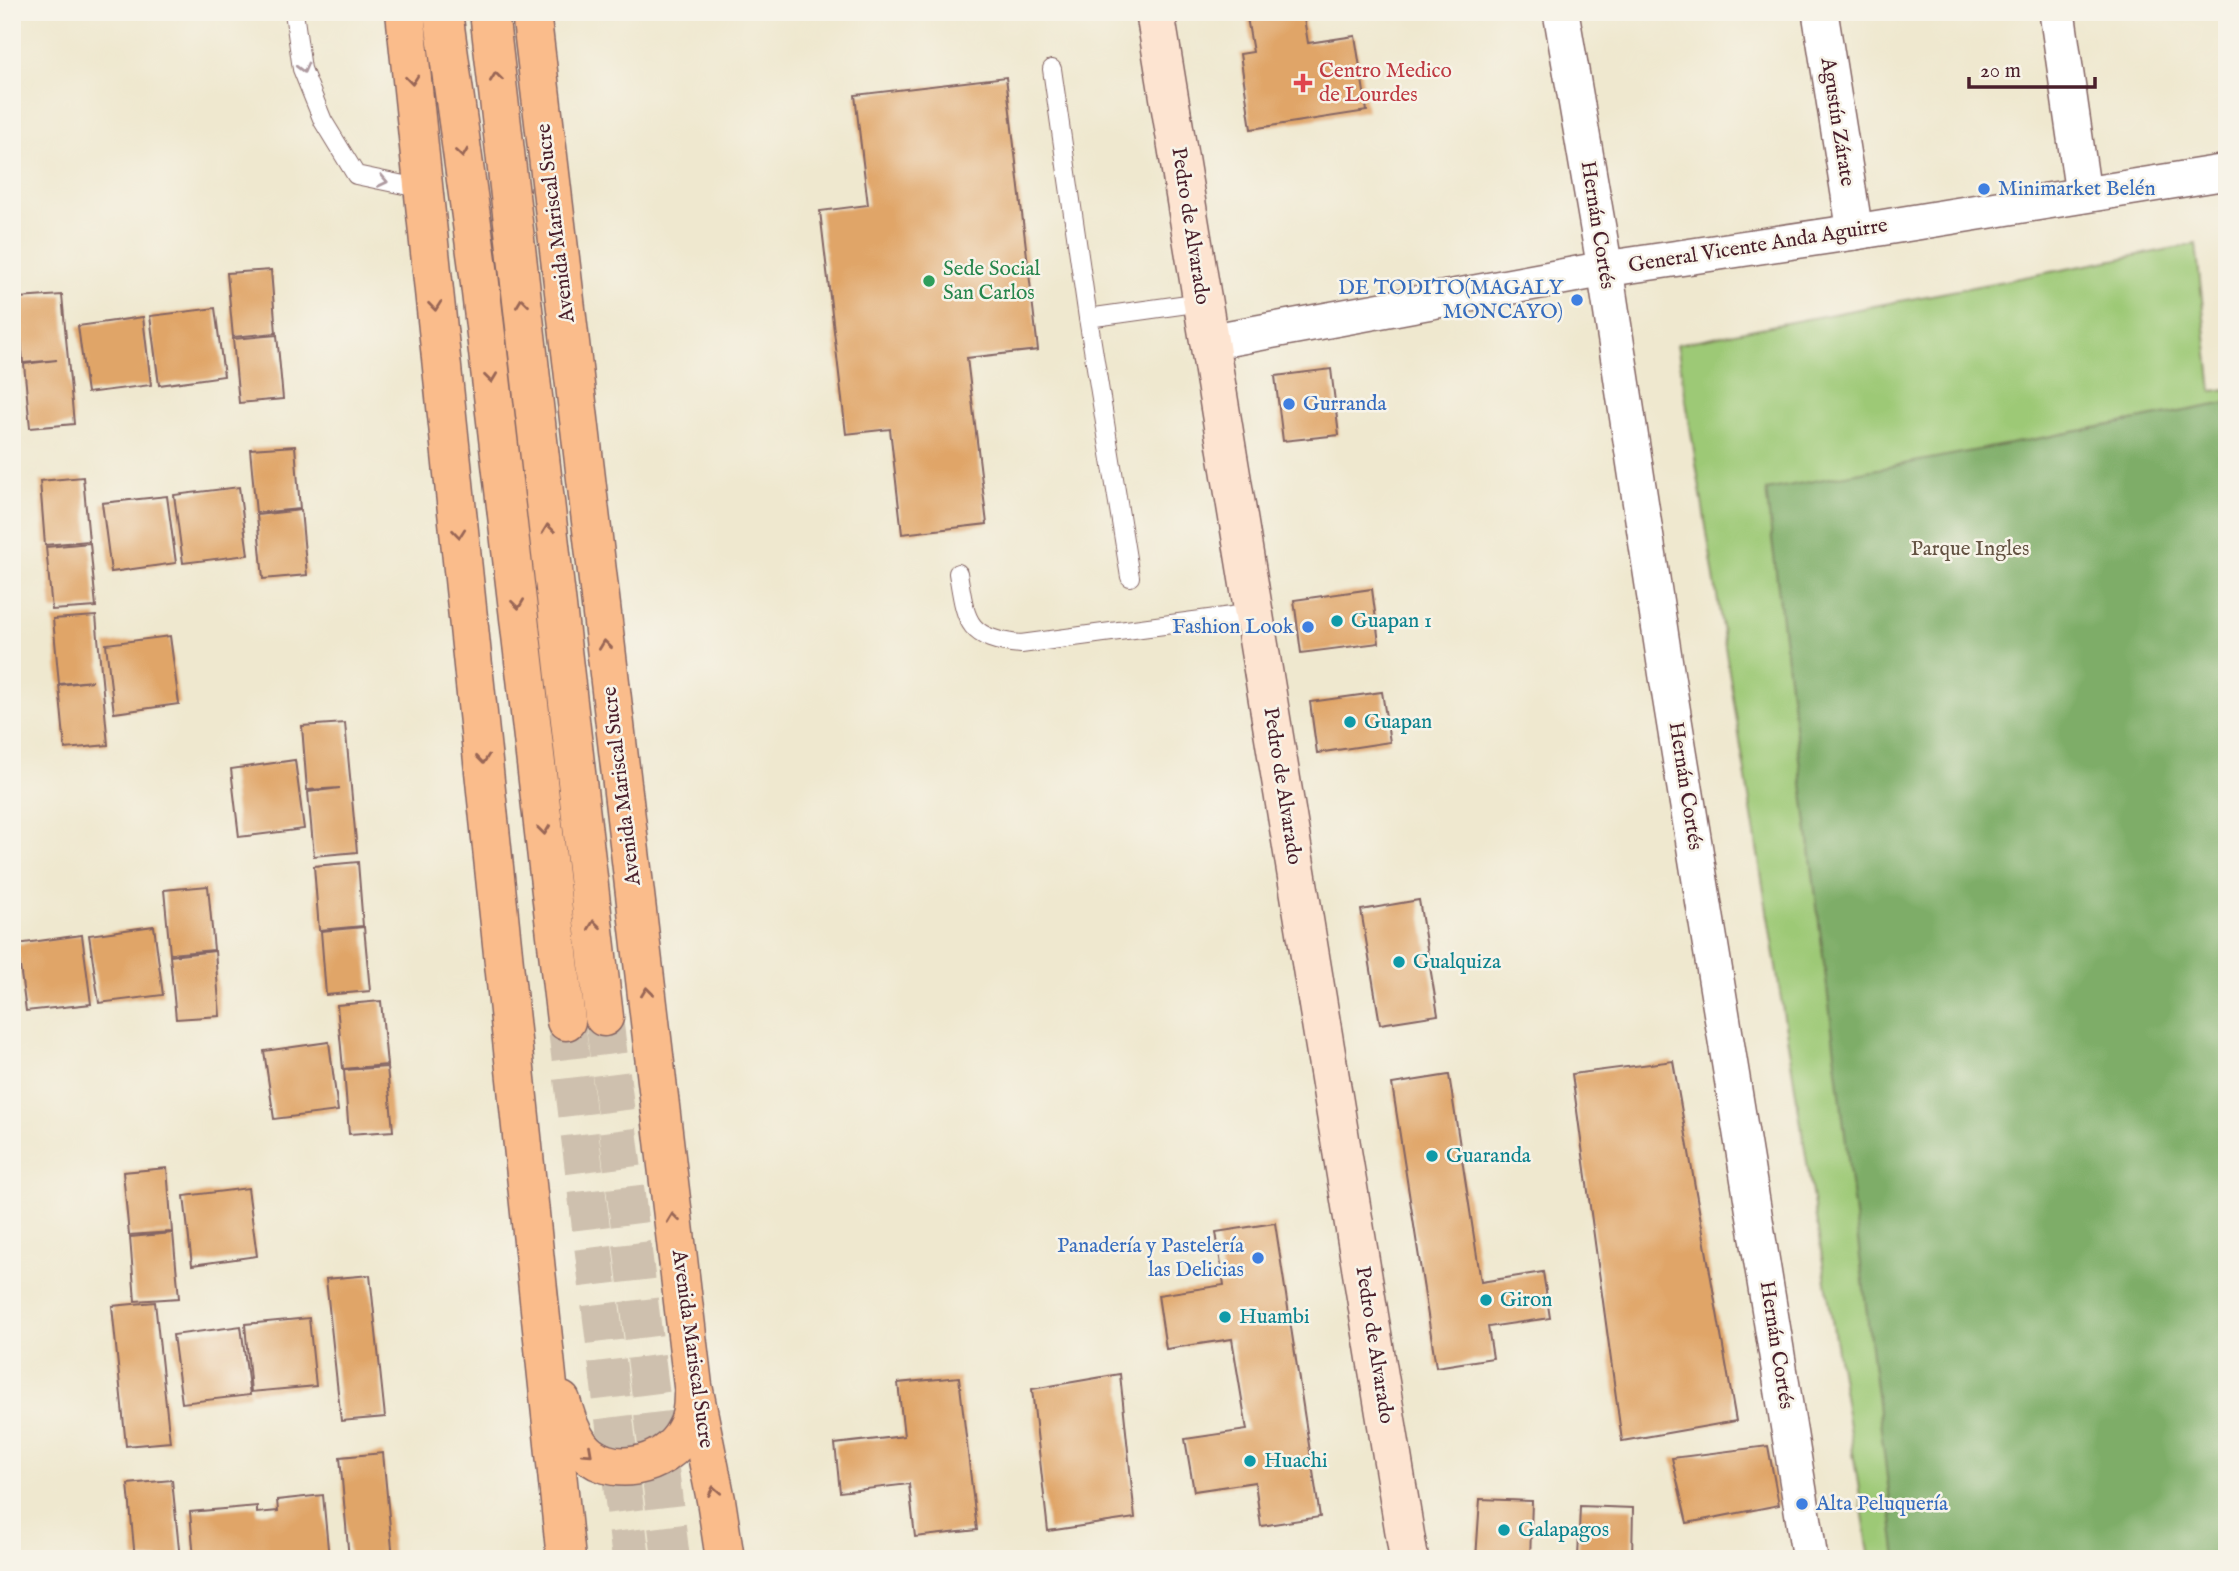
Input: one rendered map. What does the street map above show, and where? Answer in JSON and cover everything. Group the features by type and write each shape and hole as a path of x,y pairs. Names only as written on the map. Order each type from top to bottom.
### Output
{"main road":[{"path":"405,12 566,1559"},
{"path":"443,12 479,275 566,1021"},
{"name":"Avenida Mariscal Sucre","path":"489,12 604,1017"},
{"name":"Avenida Mariscal Sucre","path":"531,12 693,1385 725,1559"},
{"name":"Pedro de Alvarado","path":"1155,12 1409,1559"},
{"path":"545,1345 569,1427 581,1448 604,1465 627,1467 650,1462 670,1450 685,1432 693,1409 693,1385"}],"street":[{"name":"Hernán Cortés","path":"1561,12 1605,269 1810,1559"},
{"name":"Agustín Zárate","path":"1820,12 1855,232"},
{"path":"2057,12 2083,194"},
{"name":"General Vicente Anda Aguirre","path":"1209,342 1605,269 2227,172"}],"lane":[{"path":"294,12 302,69 323,121 356,175 423,190"},
{"path":"1052,69 1088,318 1130,578"},
{"path":"1088,318 1202,302"},
{"path":"958,573 965,617 977,632 997,642 1021,644 1254,613"}],"green space":[{"name":"Parque Ingles","path":"2196,244 2212,391 2227,389 2227,1559 1870,1559 1677,344"},
{"name":"Parque Ingles","path":"2227,403 2227,1556 1897,1559 1766,490"}],"building":[{"name":"Centro Medico de Lourdes","path":"1246,12 1303,12 1308,43 1355,36 1367,111 1251,129 1240,54 1253,52"},
{"name":"Sede Social San Carlos","path":"1006,77 1038,350 967,358 987,524 902,534 890,429 846,434 820,211 868,205 855,95"},
{"path":"271,270 276,333 233,337 227,273"},
{"path":"62,295 74,424 30,428 24,364 57,360 23,363 18,298"},
{"path":"215,308 224,376 159,385 150,316"},
{"path":"143,317 151,385 87,393 78,326"},
{"path":"277,335 283,399 239,403 233,339"},
{"path":"1331,369 1339,435 1283,441 1275,376"},
{"path":"295,446 300,509 256,513 250,449"},
{"path":"83,477 89,541 45,545 40,481"},
{"path":"239,487 248,555 183,563 174,495"},
{"path":"167,496 176,563 111,572 102,503"},
{"path":"301,510 307,575 263,579 257,515"},
{"path":"90,543 96,607 52,610 46,547"},
{"name":"Guapan 1","path":"1372,589 1379,643 1301,653 1294,600"},
{"path":"96,616 108,745 65,749 59,685 92,681 59,684 53,619"},
{"path":"170,636 179,704 114,713 106,644"},
{"name":"Guapan","path":"1382,692 1390,742 1317,753 1310,702"},
{"path":"345,723 357,852 314,856 308,792 340,788 307,790 302,726"},
{"path":"295,760 304,829 239,837 231,769"},
{"path":"358,862 363,926 319,930 314,866"},
{"path":"208,886 214,950 170,954 164,890"},
{"name":"Gualquiza","path":"1419,900 1438,1015 1380,1024 1361,910"},
{"path":"154,926 163,995 99,1003 89,935"},
{"path":"364,927 370,991 326,995 321,931"},
{"path":"82,935 91,1004 26,1011 17,944"},
{"path":"215,951 220,1016 176,1019 170,956"},
{"path":"381,1001 387,1065 343,1069 337,1005"},
{"path":"329,1042 338,1111 274,1119 264,1051"},
{"path":"1673,1061 1736,1421 1622,1441 1572,1074"},
{"path":"387,1067 393,1131 349,1134 344,1070"},
{"path":"1449,1075 1481,1282 1543,1272 1550,1318 1488,1327 1493,1358 1436,1367 1392,1084"},
{"path":"167,1168 172,1232 129,1235 123,1172"},
{"path":"248,1188 257,1256 192,1265 184,1196"},
{"path":"1275,1223 1320,1517 1261,1526 1255,1482 1194,1491 1185,1439 1247,1430 1232,1339 1166,1349 1158,1295 1224,1285 1216,1232"},
{"path":"173,1233 179,1298 135,1301 130,1237"},
{"path":"370,1275 385,1417 341,1421 326,1279"},
{"path":"155,1302 170,1442 126,1446 112,1306"},
{"path":"309,1318 316,1386 251,1392 245,1324"},
{"path":"241,1326 250,1395 182,1403 173,1335"},
{"path":"1120,1374 1135,1518 1048,1531 1032,1389"},
{"path":"959,1377 977,1530 915,1537 909,1484 840,1492 835,1444 904,1436 898,1383"},
{"path":"1768,1446 1779,1505 1687,1523 1672,1458"},
{"path":"383,1453 393,1559 349,1559 340,1457"},
{"path":"172,1480 180,1559 135,1559 128,1484"},
{"path":"323,1495 329,1559 194,1559 190,1512 257,1506 257,1513 278,1511 277,1500"},
{"name":"Galapagos","path":"1480,1499 1532,1501 1530,1559 1476,1559"},
{"path":"1580,1506 1633,1508 1632,1559 1578,1559"}],"tunnel":[{"path":"604,1017 671,1559"},
{"path":"566,1021 631,1559"}],"place":[{"name":"Centro Medico de Lourdes","path":"1303,83"},
{"name":"Minimarket Belén","path":"1984,189"},
{"name":"Sede Social San Carlos","path":"929,281"},
{"name":"DE TODITO(MAGALY MONCAYO)","path":"1577,300"},
{"name":"Gurranda","path":"1289,404"},
{"name":"Guapan 1","path":"1337,621"},
{"name":"Fashion Look","path":"1308,627"},
{"name":"Guapan","path":"1350,722"},
{"name":"Gualquiza","path":"1399,962"},
{"name":"Guaranda","path":"1432,1156"},
{"name":"Panadería y Pastelería las Delicias","path":"1258,1258"},
{"name":"Giron","path":"1486,1300"},
{"name":"Huambi","path":"1225,1317"},
{"name":"Huachi","path":"1250,1461"},
{"name":"Alta Peluquería","path":"1802,1504"},
{"name":"Galapagos","path":"1504,1530"}]}
